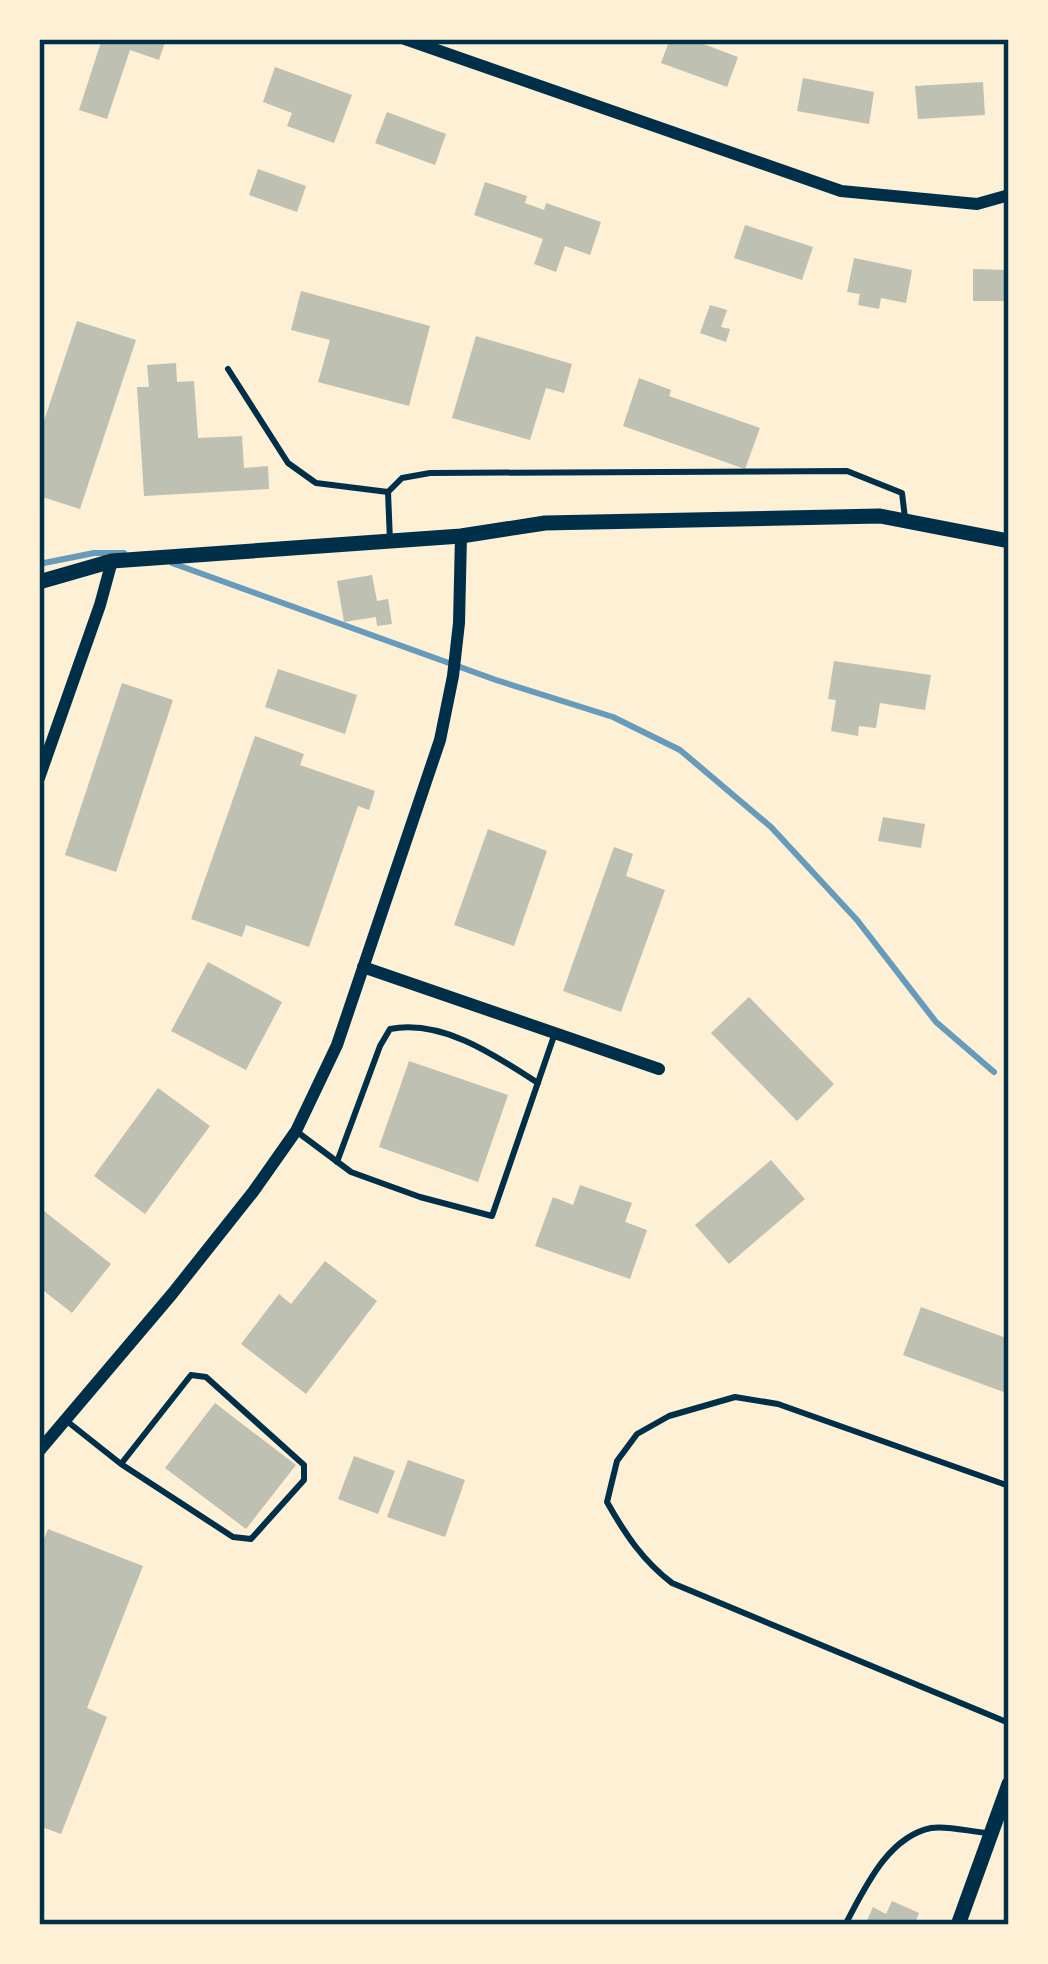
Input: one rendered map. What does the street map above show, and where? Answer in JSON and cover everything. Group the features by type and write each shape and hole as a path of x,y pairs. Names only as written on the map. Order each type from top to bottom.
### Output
{"street":[{"path":"405,39 841,191 977,204 1009,195"},
{"path":"39,582 112,561 460,536 544,523 880,516 1009,542"},
{"path":"39,1451 254,1192 296,1131 337,1046 440,740 457,640 460,536"},
{"path":"39,778 112,561"},
{"path":"364,967 659,1069"},
{"path":"958,1925 1009,1784"}],"lane":[{"path":"228,369 288,463 316,483 388,492"},
{"path":"390,541 388,492 402,478 430,473 847,471 902,493 906,521"},
{"path":"337,1162 390,1029 409,1025 476,1043 538,1083"},
{"path":"296,1131 351,1172 492,1216 555,1033"},
{"path":"65,1420 121,1464 233,1537 251,1539 304,1480 304,1465 206,1377 190,1375 121,1464"},
{"path":"1009,1486 778,1404 735,1397 668,1416 637,1434 617,1461 607,1502 650,1566 672,1583 1009,1723"},
{"path":"845,1925 887,1857 909,1838 933,1828 991,1833"}],"building":[{"path":"102,39 166,39 159,60 130,50 107,119 79,110"},
{"path":"670,39 690,39 738,57 727,87 661,63"},
{"path":"275,67 352,95 334,143 287,126 292,113 263,102"},
{"path":"803,78 874,92 869,124 797,111"},
{"path":"983,82 985,115 918,119 915,86"},
{"path":"387,112 446,134 435,165 375,143"},
{"path":"258,169 306,186 297,212 249,195"},
{"path":"485,182 527,196 525,203 544,210 546,203 601,222 590,255 565,246 556,272 534,264 543,239 474,215"},
{"path":"745,225 813,247 802,280 734,258"},
{"path":"854,258 912,270 906,303 881,298 879,309 858,305 860,294 847,292"},
{"path":"973,269 1009,270 1009,301 973,301"},
{"path":"301,291 430,326 409,406 318,382 330,340 291,330"},
{"path":"710,305 727,310 721,327 730,329 726,342 700,333"},
{"path":"77,321 136,340 80,509 39,496 39,436"},
{"path":"476,336 572,364 564,393 546,388 530,440 452,418"},
{"path":"176,363 177,382 194,381 198,438 242,436 244,468 268,466 269,489 144,496 137,387 149,387 147,365"},
{"path":"639,378 671,390 669,396 760,428 745,469 623,426"},
{"path":"372,575 377,601 388,599 392,624 377,626 376,617 344,622 337,581"},
{"path":"834,661 931,675 925,710 880,703 876,728 859,726 858,736 831,731 836,700 828,699"},
{"path":"278,669 357,695 345,734 265,707"},
{"path":"122,683 173,700 116,872 65,855"},
{"path":"255,736 304,754 300,765 375,791 369,810 358,806 309,947 246,925 242,937 191,919"},
{"path":"883,817 925,824 921,848 878,841"},
{"path":"488,829 547,851 514,946 454,925"},
{"path":"614,847 633,854 626,876 665,890 621,1012 563,991"},
{"path":"208,962 282,1002 246,1070 171,1031"},
{"path":"749,997 834,1084 797,1121 711,1033"},
{"path":"409,1061 508,1095 478,1182 379,1147"},
{"path":"158,1088 210,1126 145,1214 94,1176"},
{"path":"771,1160 805,1199 729,1264 695,1225"},
{"path":"580,1185 632,1203 625,1222 647,1230 630,1279 535,1246 553,1197 573,1205"},
{"path":"39,1207 111,1264 72,1313 39,1287"},
{"path":"325,1261 377,1301 306,1394 241,1344 279,1294 291,1304"},
{"path":"921,1307 1009,1339 1009,1394 903,1355"},
{"path":"215,1403 296,1465 246,1529 165,1468"},
{"path":"354,1456 395,1471 378,1514 338,1499"},
{"path":"408,1460 465,1480 445,1537 387,1517"},
{"path":"48,1529 143,1566 87,1708 107,1717 61,1834 39,1826 39,1552"},
{"path":"892,1901 919,1913 914,1925 865,1925 873,1907 886,1914"}],"waterway":[{"path":"39,564 94,553 124,553"},
{"path":"172,563 496,680 613,717 680,750 771,827 857,920 936,1022 994,1072"}]}
